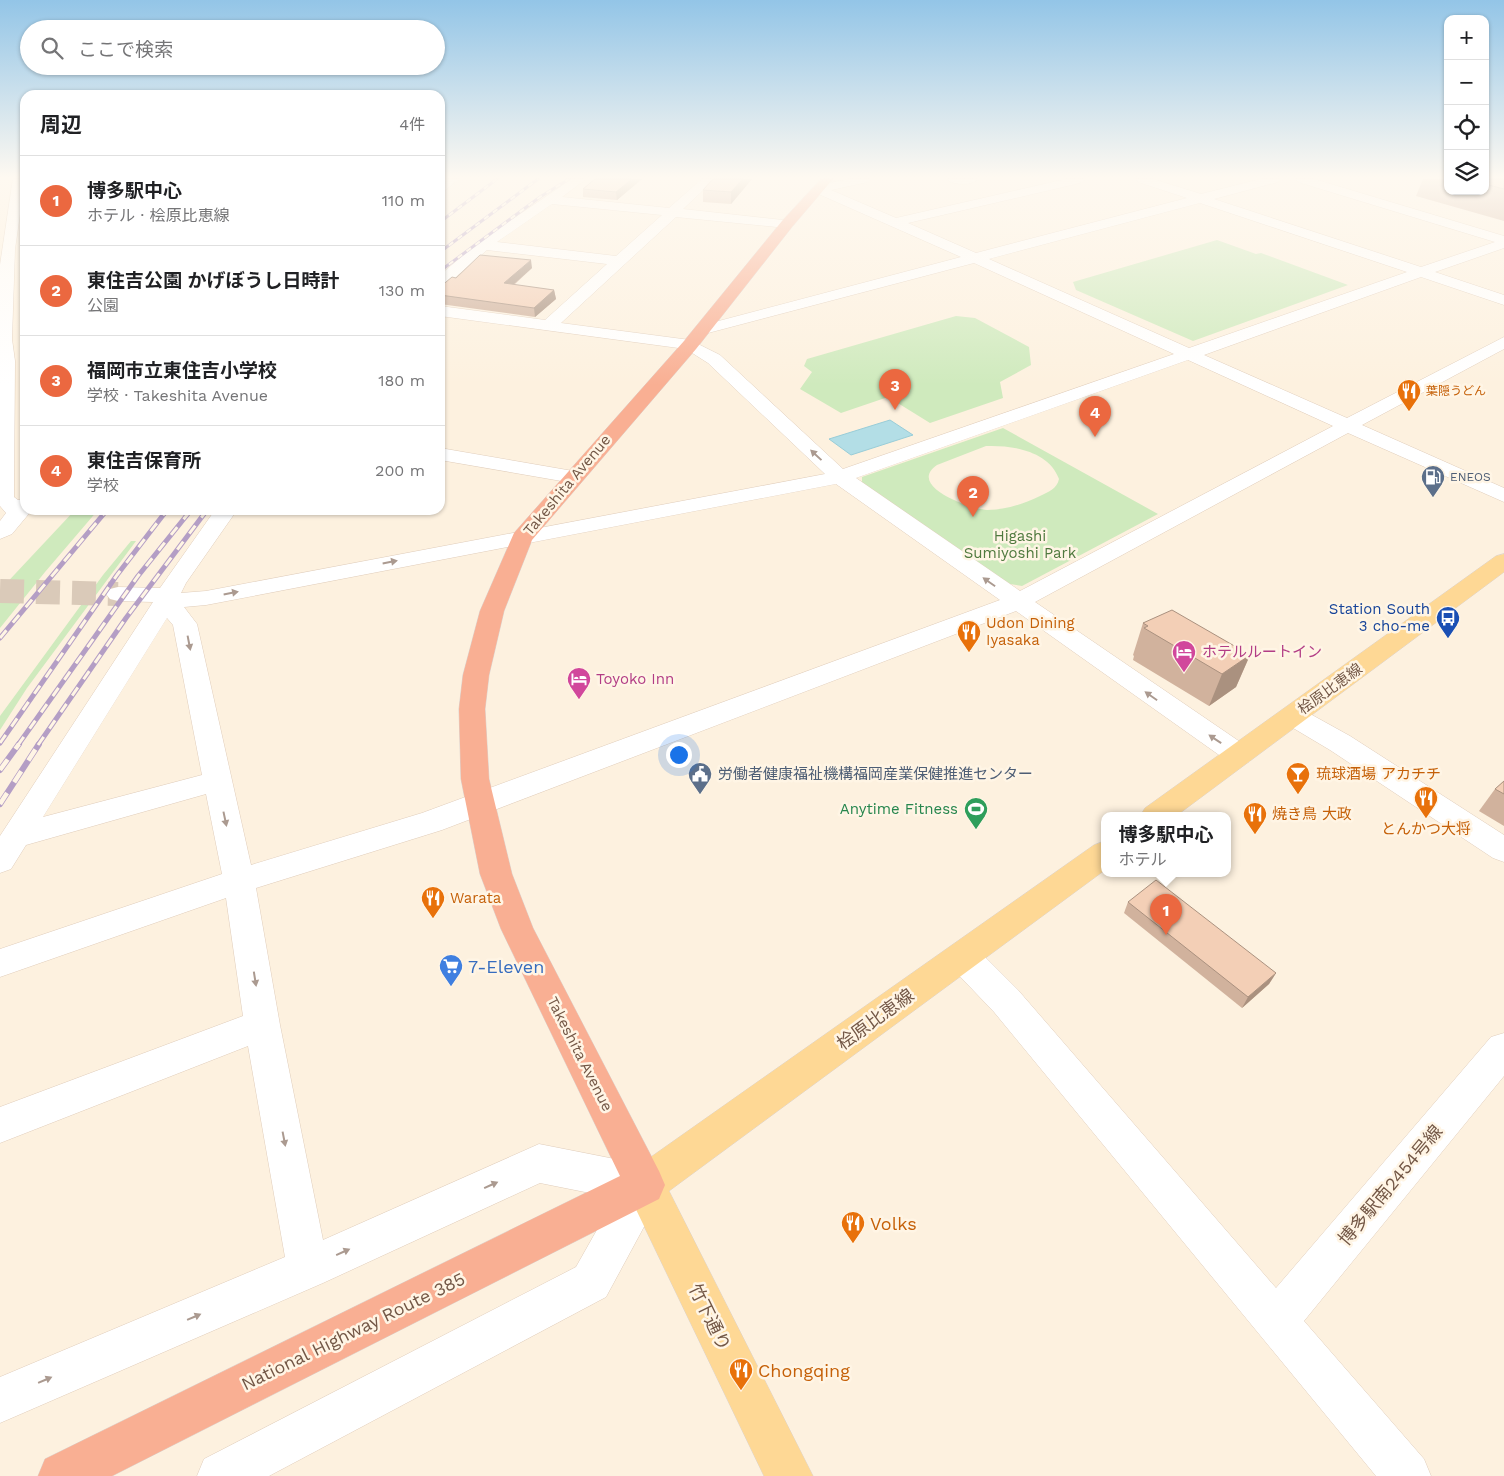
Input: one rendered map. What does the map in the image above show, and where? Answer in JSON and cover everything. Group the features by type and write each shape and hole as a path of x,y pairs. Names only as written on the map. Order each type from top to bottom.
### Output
{"highway":[{"name":"Takeshita Avenue","path":"645,1184 517,929 496,874 475,780 472,709 476,675 492,610 522,538 696,337 768,248"},
{"name":"National Highway Route 385","path":"62,1476 645,1184"}],"main road":[{"name":"桧原比恵線","path":"1160,812 1504,562"},
{"name":"桧原比恵線","path":"645,1184 1101,856"},
{"name":"竹下通り","path":"645,1184 789,1476"}],"street":[{"path":"11,248 3,361 4,498 20,508"},
{"path":"445,279 481,248"},
{"path":"508,248 619,261"},
{"path":"549,325 633,248"},
{"path":"952,248 1504,496"},
{"path":"445,312 549,325 696,337 1017,248"},
{"path":"1349,248 1504,300"},
{"path":"165,602 206,598 840,477 1422,273 1486,248"},
{"path":"696,337 714,359 840,477 1238,755"},
{"path":"0,963 239,881 421,825 1017,602 1504,342"},
{"path":"3,361 20,359"},
{"path":"445,455 573,477"},
{"path":"0,532 8,528 20,510"},
{"path":"0,861 146,629 165,602 174,583 222,515"},
{"path":"118,594 161,595 185,624 239,881 262,1025 308,1268"},
{"path":"1293,716 1340,743 1504,850"},
{"path":"16,836 217,782"},
{"path":"963,957 1006,1001 1407,1476"},
{"path":"0,1125 262,1025"},
{"name":"博多駅南2454号線","path":"1276,1321 1504,1049"},
{"path":"0,1400 308,1268 539,1163 645,1184 591,1282 239,1471"}],"green space":[{"path":"1190,248 1239,248 1256,254 1261,253 1348,285 1193,341 1076,290 1073,282"},
{"path":"956,316 975,318 1029,347 1031,365 1000,382 1003,398 930,423 888,397 841,413 800,389 812,372 804,366 807,359"},
{"name":"Higashi Sumiyoshi Park","path":"1003,428 1158,514 1022,586 1010,584 940,538 862,483 862,477","holes":["986,446 1018,449 1039,456 1054,470 1059,479 1056,485 1052,490 1021,504 1007,508 987,510 956,501 944,495 929,481 930,473 937,465"]},
{"path":"70,515 94,515 0,628 0,590"},
{"path":"131,541 136,541 27,688 0,730 0,716 103,575"}],"water":[{"path":"890,420 913,435 851,455 829,439"}],"building":[{"path":"480,255 531,260 504,283 554,290 534,308 445,296 445,283 452,277 456,278"},
{"path":"1172,610 1250,655 1222,674 1144,628 1148,626 1143,623"},
{"path":"1504,781 1504,794 1495,789"},
{"path":"1156,880 1276,973 1248,997 1128,902"}],"tunnel":[{"path":"0,591 118,594"}],"railway":[{"path":"445,267 471,248"},
{"path":"0,638 103,515"},
{"path":"0,743 117,575 163,515"},
{"path":"18,745 138,576 187,515"},
{"path":"38,745 126,618 203,515"},
{"path":"0,770 19,744"},
{"path":"0,804 39,744"}],"place":[{"name":"福岡市立東住吉小学校","path":"895,410"},
{"name":"葉隠うどん","path":"1409,412"},
{"name":"東住吉保育所","path":"1095,437"},
{"name":"ENEOS","path":"1433,498"},
{"name":"東住吉公園 かげぼうし日時計","path":"973,517"},
{"name":"Station South 3 cho-me","path":"1448,639"},
{"name":"Udon Dining Iyasaka","path":"969,653"},
{"name":"ホテルルートイン","path":"1184,673"},
{"name":"Toyoko Inn","path":"579,700"},
{"name":"労働者健康福祉機構福岡産業保健推進センター","path":"700,795"},
{"name":"琉球酒場 アカチチ","path":"1298,795"},
{"name":"とんかつ大将","path":"1426,819"},
{"name":"Anytime Fitness","path":"976,830"},
{"name":"焼き鳥 大政","path":"1255,835"},
{"name":"Warata","path":"433,919"},
{"name":"博多駅中心","path":"1166,935"},
{"name":"7-Eleven","path":"451,987"},
{"name":"Volks","path":"853,1244"},
{"name":"Chongqing","path":"741,1391"}]}
